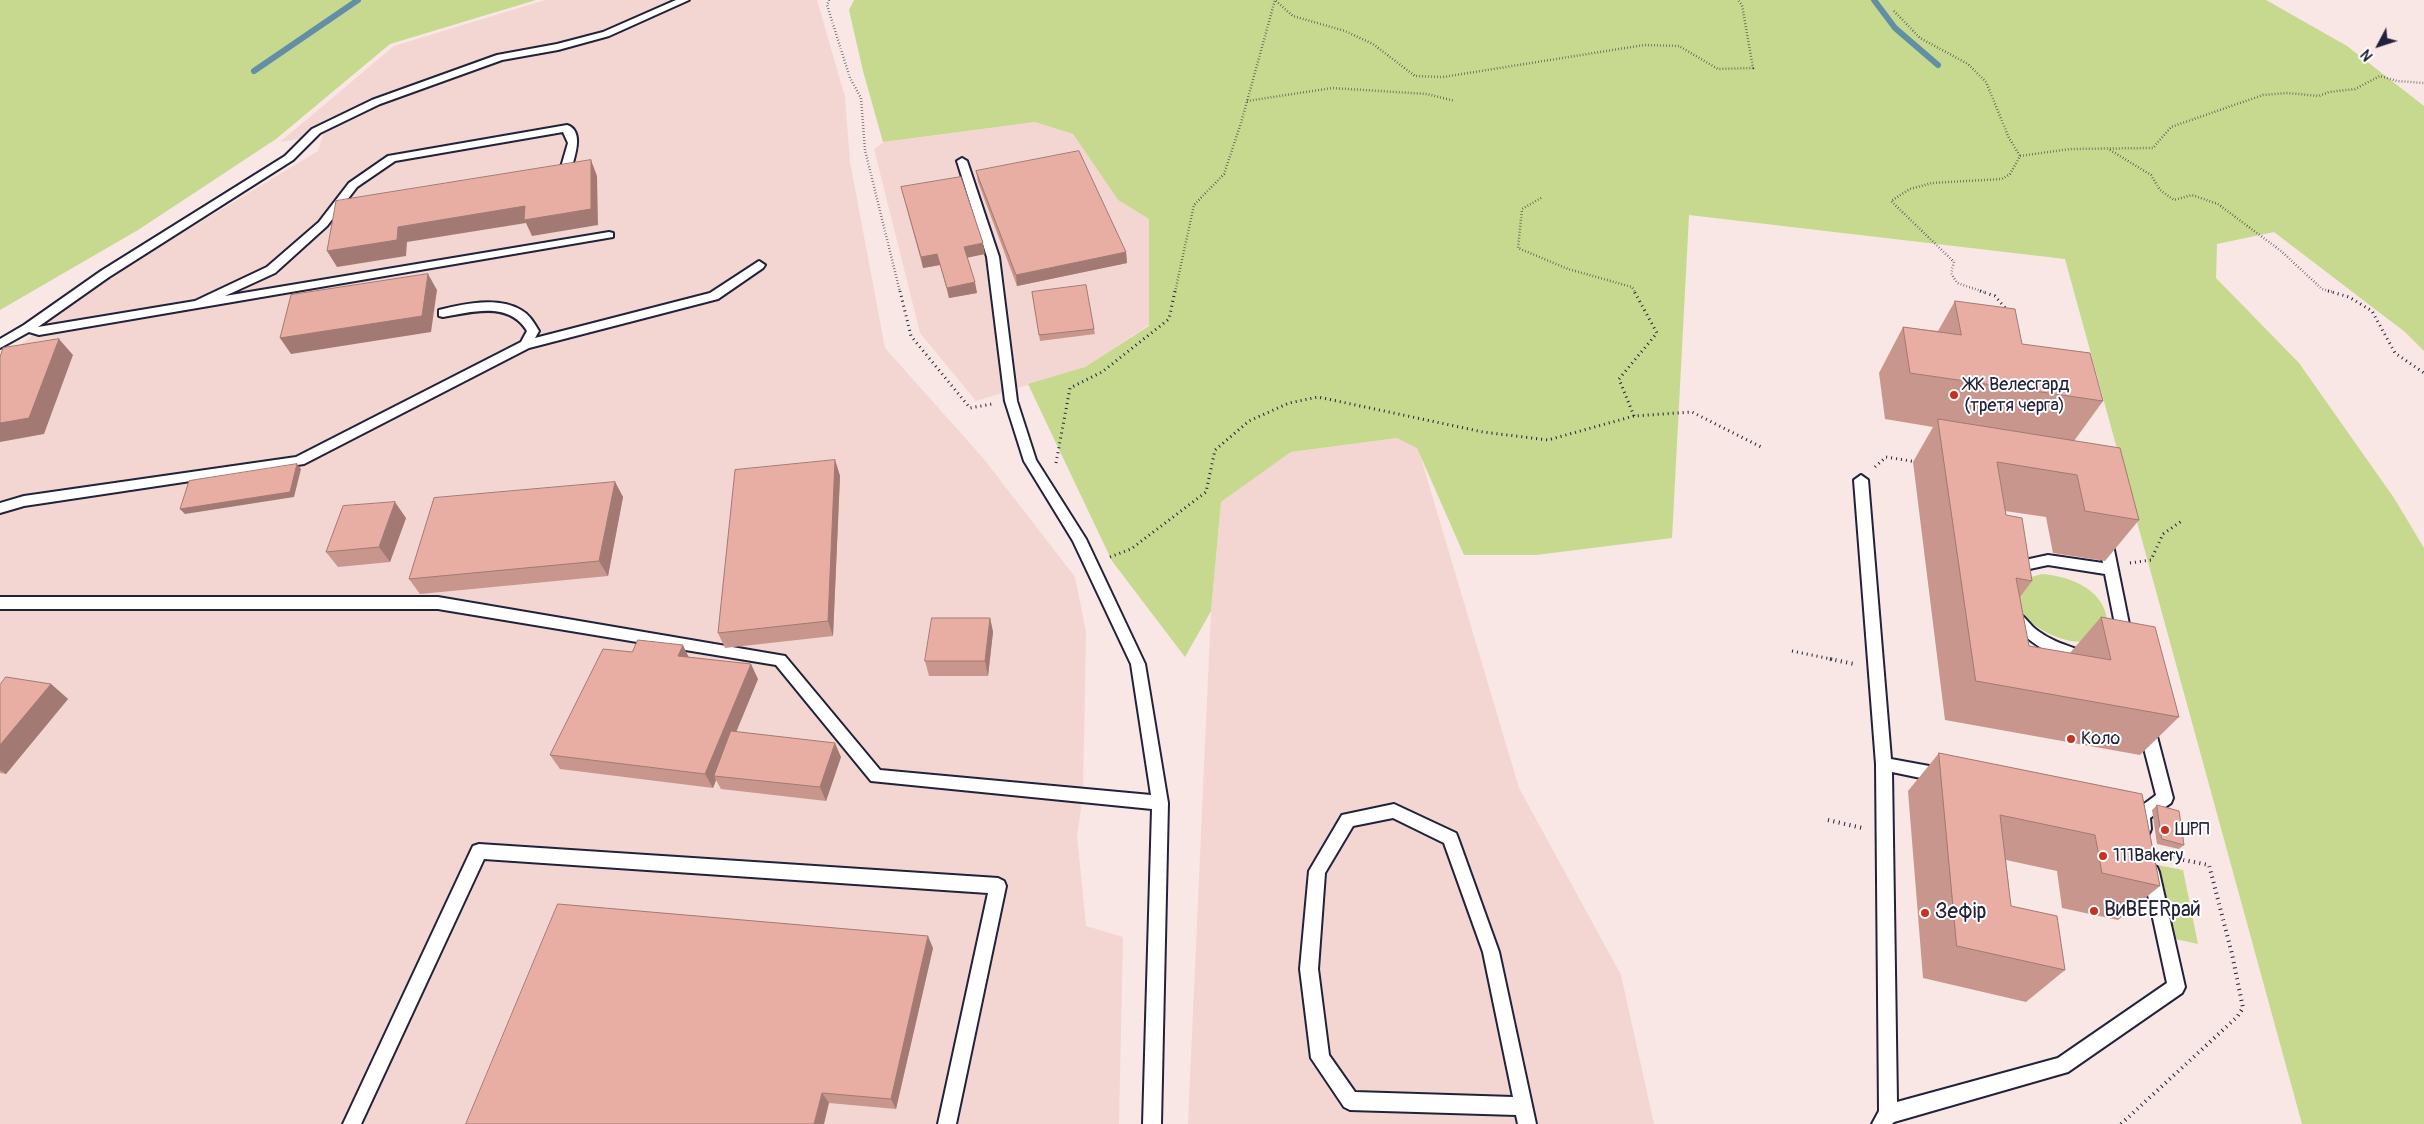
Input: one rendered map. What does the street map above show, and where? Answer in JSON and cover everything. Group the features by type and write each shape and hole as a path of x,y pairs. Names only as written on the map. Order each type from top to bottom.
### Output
{"lane":[{"path":"0,344 28,328 105,274 289,158 316,131 376,102 500,57 558,47 606,34 684,0"},
{"path":"198,304 271,270 323,224 353,184 392,158 567,128 573,143 566,170 547,173"},
{"path":"962,161 993,257 1011,401 1030,461 1079,539 1138,664 1160,803 1152,1124"},
{"path":"336,207 355,204"},
{"path":"28,328 39,331 609,235"},
{"path":"0,508 24,501 299,461 525,345 714,296 759,265"},
{"path":"443,313 483,307 506,307 528,318 534,330 525,345"},
{"path":"1860,480 1884,764 1884,1119 2062,1066 2176,987 2146,849 2142,816"},
{"path":"2103,527 2128,655"},
{"path":"2005,583 2011,568 2048,560 2110,569"},
{"path":"0,603 438,603 770,658 780,660 876,776 1160,803"},
{"path":"2009,605 2020,627 2064,653 2092,658"},
{"path":"2122,812 2142,816 2166,798 2143,712"},
{"path":"1884,764 1951,778"},
{"path":"1524,1106 1350,1100 1320,1058 1309,969 1316,871 1348,820 1394,811 1450,838 1491,952 1524,1106 1527,1124"},
{"path":"352,1124 479,851 998,886 947,1124"}],"path":[{"path":"829,0 827,5 850,78 861,98 865,150 911,336 970,408 1011,401"},
{"path":"1050,493 1070,388 1102,372 1169,319 1194,205 1224,174 1276,0 1293,16 1345,31 1373,44 1415,76 1443,77 1644,45 1679,46 1718,69 1753,68 1742,5 1738,0"},
{"path":"1894,11 1920,38 1968,64 1986,82 2009,138 2020,156"},
{"path":"2020,156 2043,151 2087,148 2132,150 2153,148 2171,127 2263,95 2288,93 2319,96 2329,92 2356,89 2380,76 2397,81 2424,83"},
{"path":"1247,101 1332,88 1427,94 1456,101"},
{"path":"2109,149 2151,175 2160,190 2174,200 2192,195 2218,204 2281,251 2322,289 2349,297 2372,311 2395,353 2424,373"},
{"path":"2013,317 1995,296 1957,284 1951,273 1954,262 1939,243 1904,215 1891,201 1898,195 1929,183 1993,181 2006,178 2013,170 2020,156"},
{"path":"1541,198 1522,209 1518,248 1568,268 1632,287 1657,333 1619,379 1634,416"},
{"path":"1091,565 1131,548 1206,492 1215,450 1248,421 1289,403 1318,396 1483,432 1548,440 1634,416 1692,412 1761,447"},
{"path":"1860,480 1886,456 1925,463"},
{"path":"2110,569 2151,560 2163,534 2183,520"},
{"path":"1792,651 1876,668"},
{"path":"1828,820 1885,833"}],"shaded area":[{"path":"545,0 817,0 845,97 850,162 885,348 983,458 1075,577 1086,632 1083,794 1077,836 1086,926 1123,937 1119,1124 0,1124 0,359 39,331 81,294 318,151 323,135 280,142 394,46"},
{"path":"1035,122 1073,134 1118,200 1149,219 1152,256 1149,325 1085,367 976,401 920,333 874,149 884,142"},
{"path":"1397,438 1408,441 1418,448 1519,788 1621,975 1654,1124 1188,1124 1211,611 1221,502 1291,452"}],"green space":[{"path":"0,0 536,0 390,44 276,139 138,230 0,310"},
{"path":"854,0 2266,0 2347,46 2424,106 2424,351 2405,332 2274,232 2217,244 2216,278 2299,363 2394,498 2424,548 2424,1124 2302,1124 2065,259 1689,215 1672,538 1536,555 1464,555 1417,448 1397,438 1291,452 1221,502 1211,611 1185,657 1112,561 1028,384 1085,367 1149,326 1149,219 1118,200 1073,134 1035,122 883,142 863,71 849,10"},
{"path":"2042,574 2065,578 2087,588 2102,605 2106,615 2107,628 2091,640 2079,642 2057,637 2036,626 2022,611 2019,597 2022,583 2031,577"},
{"path":"2157,865 2183,870 2198,944 2171,938"}],"building":[{"path":"1079,151 1126,252 1016,275 976,171"},
{"path":"591,160 591,209 524,220 525,206 398,227 397,240 327,251 336,201"},
{"path":"961,177 983,243 964,247 975,282 947,288 937,254 921,257 901,187"},
{"path":"428,274 422,316 280,338 291,295"},
{"path":"1086,285 1094,329 1039,335 1032,292"},
{"path":"1955,301 2015,309 2022,344 2090,353 2103,401 1910,373 1903,327 1961,335"},
{"path":"59,339 29,418 0,423 0,357 3,348"},
{"path":"1938,419 2120,448 2139,520 2085,511 2077,475 1997,462 2006,515 2022,518 2032,581 2016,578 2029,646 2111,660 2101,617 2155,627 2179,717 1976,681"},
{"path":"835,460 828,621 718,633 735,470"},
{"path":"297,464 290,492 180,509 189,481"},
{"path":"615,482 599,561 409,579 434,498"},
{"path":"395,502 379,547 326,552 343,506"},
{"path":"932,618 990,618 985,661 925,661"},
{"path":"638,640 683,645 678,656 751,664 705,774 550,755 603,649 632,652"},
{"path":"6,677 51,684 0,745 0,685"},
{"path":"731,731 835,743 820,787 714,776"},
{"path":"1939,753 2142,794 2160,886 2102,873 2095,835 2000,815 2011,906 2057,916 2065,970 1957,946"},
{"path":"2157,805 2179,811 2184,845 2162,839"},
{"path":"558,904 928,936 891,1099 822,1093 814,1124 466,1124"}],"waterway":[{"path":"254,71 358,0"},
{"path":"1874,0 1895,28 1938,65"}],"place":[{"name":"ЖК Велесгард (третя черга)","path":"1954,395"},
{"name":"Коло","path":"2071,739"},
{"name":"ШРП","path":"2165,830"},
{"name":"111Bakery","path":"2103,856"},
{"name":"ВиBEERрай","path":"2094,911"},
{"name":"Зефір","path":"1925,913"}]}
